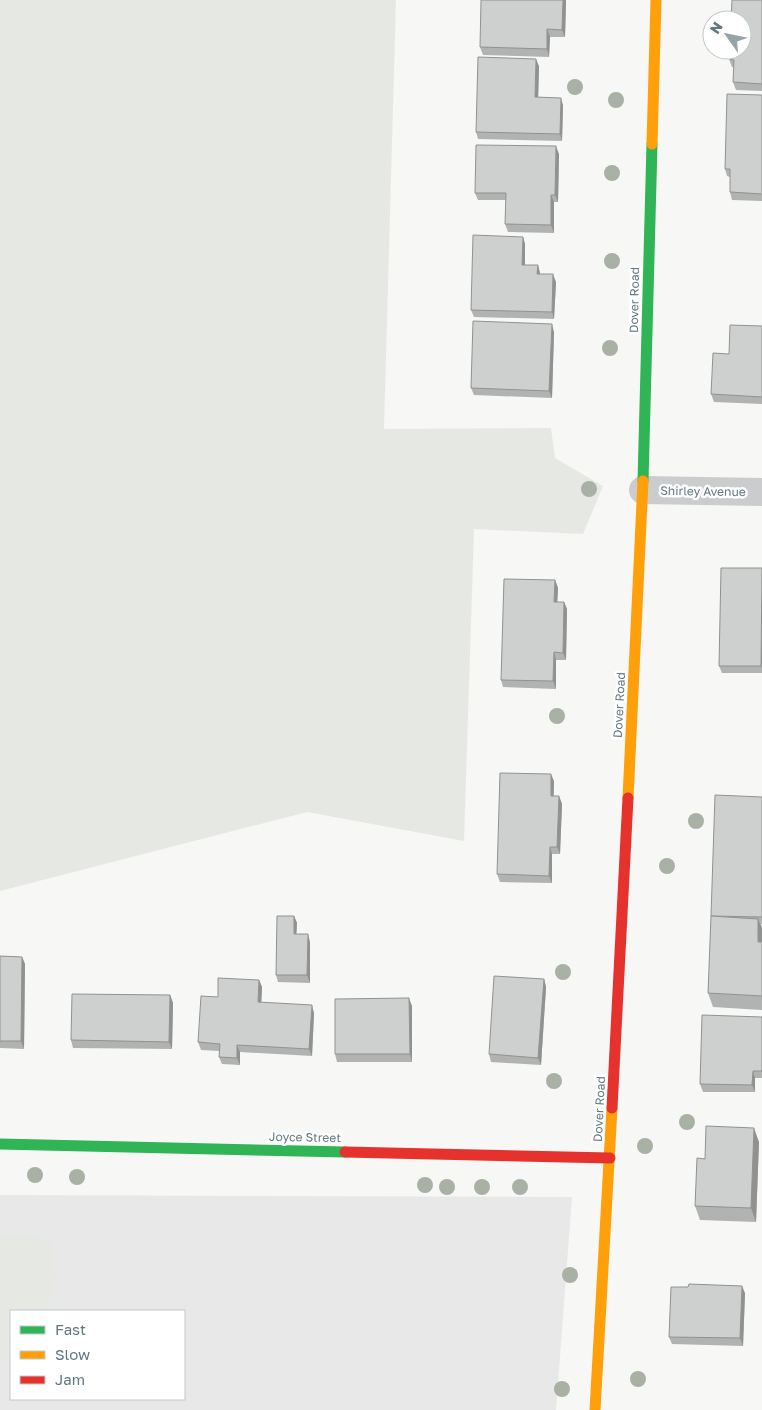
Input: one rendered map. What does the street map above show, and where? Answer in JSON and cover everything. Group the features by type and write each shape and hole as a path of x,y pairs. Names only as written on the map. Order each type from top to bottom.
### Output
{"street":[{"name":"Dover Road","path":"595,1410 610,1158 643,490 656,0"},
{"name":"Shirley Avenue","path":"643,490 762,492"},
{"name":"Joyce Street","path":"0,1144 610,1158"}],"shaded area":[{"path":"0,0 396,0 384,429 551,428 555,458 603,486 583,534 474,529 464,841 307,812 0,891"},
{"path":"0,1195 572,1197 556,1410 0,1410"},
{"path":"0,1235 50,1239 55,1277 48,1305 45,1310 10,1310 10,1354 0,1361"}],"building":[{"path":"481,0 563,0 562,30 547,29 547,49 480,47"},
{"path":"732,0 762,0 762,84 733,82 734,60 752,60 752,10 732,10"},
{"path":"478,57 536,59 535,97 561,98 560,134 476,132"},
{"path":"727,94 762,95 762,194 730,192 730,169 725,169"},
{"path":"476,145 556,146 555,195 551,195 551,225 505,224 506,193 475,193"},
{"path":"473,235 523,237 522,265 538,265 537,274 553,274 552,312 471,310"},
{"path":"473,321 552,324 549,391 471,388"},
{"path":"730,325 762,326 762,397 711,394 713,353 729,354"},
{"path":"721,568 762,568 761,666 719,666"},
{"path":"504,579 555,580 554,602 564,602 563,653 554,652 553,681 501,680"},
{"path":"500,773 551,774 551,796 559,796 557,847 550,847 549,876 497,874"},
{"path":"715,795 762,797 762,917 711,916"},
{"path":"277,916 294,916 294,934 308,934 307,975 276,975"},
{"path":"711,916 758,919 758,942 762,942 762,996 708,993"},
{"path":"0,956 22,957 21,1041 0,1041"},
{"path":"494,976 544,979 538,1058 489,1054"},
{"path":"218,978 259,980 258,1002 312,1005 309,1049 237,1045 237,1058 219,1057 220,1044 198,1042 201,996 218,997"},
{"path":"72,994 170,995 169,1042 71,1040"},
{"path":"409,998 410,1054 335,1054 335,999"},
{"path":"702,1015 762,1017 762,1071 753,1071 752,1085 700,1084"},
{"path":"706,1126 754,1128 751,1208 695,1206 697,1158 705,1159"},
{"path":"689,1284 742,1286 740,1338 669,1337 671,1287 688,1287"}],"traffic: fast":[{"path":"643,481 652,144"},
{"path":"0,1144 345,1152"}],"traffic: slow":[{"path":"652,144 656,0"},
{"path":"628,798 643,481"},
{"path":"595,1410 612,1108"}],"traffic: jam":[{"path":"612,1108 628,798"},
{"path":"345,1152 610,1158"}]}
